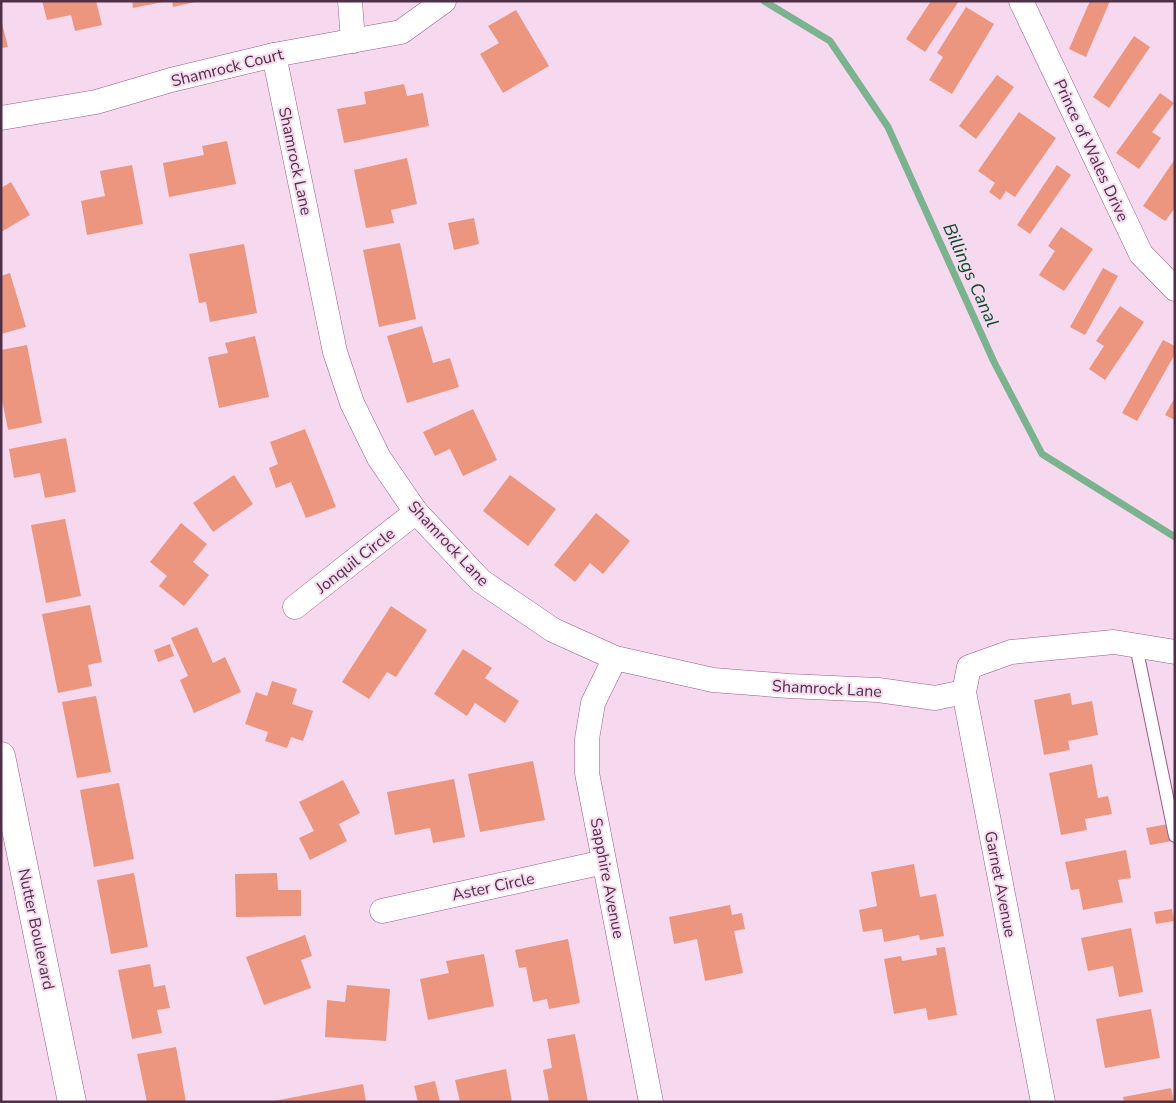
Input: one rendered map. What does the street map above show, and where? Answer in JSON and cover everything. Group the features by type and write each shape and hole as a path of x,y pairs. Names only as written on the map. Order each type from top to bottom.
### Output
{"street":[{"path":"350,1 353,41"},
{"name":"Shamrock Court","path":"1,118 96,102 171,80 274,55 401,32 444,1"},
{"name":"Prince of Wales Drive","path":"1021,1 1141,254 1175,289"},
{"name":"Shamrock Lane","path":"274,55 335,352 352,403 379,458 416,512 481,581 553,630 615,658 713,680 878,690 935,698 964,692"},
{"name":"Jonquil Circle","path":"296,607 416,512"},
{"name":"Garnet Avenue","path":"1043,1102 964,692 969,667 1012,652 1114,642 1136,646"},
{"path":"1136,646 1175,652"},
{"name":"Sapphire Avenue","path":"615,658 592,703 587,739 587,773 651,1102"},
{"name":"Nutter Boulevard","path":"1,756 72,1102"},
{"name":"Aster Circle","path":"382,911 604,862"}],"lane":[{"path":"1136,646 1175,836"}],"building":[{"path":"42,1 96,1 102,25 75,31 71,15 47,20"},
{"path":"132,1 163,1 163,2 133,8"},
{"path":"172,1 195,1 195,2 173,7"},
{"path":"931,1 959,1 925,52 906,39"},
{"path":"1090,1 1110,1 1086,57 1069,49"},
{"path":"966,7 994,24 952,94 929,80 943,57 937,53"},
{"path":"516,10 549,66 503,93 480,54 499,43 488,26"},
{"path":"1,19 8,47 1,48"},
{"path":"1134,36 1150,47 1109,108 1093,97"},
{"path":"997,75 1014,87 976,139 959,126"},
{"path":"404,84 407,96 423,93 429,126 344,143 337,109 366,104 364,92"},
{"path":"1160,93 1174,103 1152,132 1161,138 1139,169 1116,153"},
{"path":"1019,112 1056,138 1015,197 1006,191 1000,200 989,192 995,183 978,171"},
{"path":"227,141 236,184 169,197 163,163 204,155 202,146"},
{"path":"407,158 417,204 391,210 394,223 366,228 354,170"},
{"path":"1175,159 1175,208 1165,221 1143,206"},
{"path":"132,165 143,224 87,235 81,201 105,196 100,171"},
{"path":"1057,165 1071,175 1030,234 1017,225"},
{"path":"11,182 30,215 1,232 1,188"},
{"path":"474,218 479,244 454,250 448,223"},
{"path":"1061,227 1093,249 1064,291 1039,275 1055,251 1048,246"},
{"path":"400,243 416,319 379,327 363,250"},
{"path":"244,244 257,313 210,322 206,302 199,303 189,254"},
{"path":"1103,268 1118,276 1085,335 1070,327"},
{"path":"10,273 26,327 1,334 1,276"},
{"path":"1120,306 1144,322 1105,380 1089,369 1104,346 1096,341"},
{"path":"422,326 433,363 450,358 459,387 407,403 387,336"},
{"path":"255,336 269,397 219,408 208,357 228,353 225,343"},
{"path":"1163,340 1175,346 1175,354 1137,421 1122,413"},
{"path":"27,345 42,423 8,430 1,395 1,350"},
{"path":"1175,397 1175,420 1165,415"},
{"path":"473,409 497,460 463,476 450,449 435,456 423,432"},
{"path":"305,429 336,507 306,518 291,482 276,488 269,468 278,464 270,442"},
{"path":"66,438 76,492 45,498 40,473 14,478 9,449"},
{"path":"234,475 253,504 213,532 193,503"},
{"path":"510,475 556,509 528,546 483,511"},
{"path":"596,513 630,541 603,574 590,563 575,582 554,565"},
{"path":"65,519 81,596 46,603 31,525"},
{"path":"181,523 207,544 193,562 209,575 184,606 159,586 167,576 150,562"},
{"path":"90,605 102,662 88,665 92,686 58,693 42,614"},
{"path":"391,606 427,630 396,677 387,672 369,699 342,682"},
{"path":"197,627 213,663 225,657 241,692 194,713 180,680 188,676 171,638"},
{"path":"170,644 174,656 158,662 154,650"},
{"path":"463,649 492,668 485,678 519,701 505,723 475,703 467,716 434,694"},
{"path":"272,681 297,689 292,704 313,711 303,741 291,737 287,748 265,741 268,732 245,724 256,692 267,696"},
{"path":"1070,693 1072,705 1092,701 1098,735 1068,741 1070,750 1044,755 1034,700"},
{"path":"96,696 111,772 77,778 62,702"},
{"path":"533,761 545,820 480,832 468,774"},
{"path":"1092,764 1098,798 1108,796 1112,814 1085,819 1087,830 1061,835 1049,773"},
{"path":"454,779 465,837 433,843 430,828 395,835 387,792"},
{"path":"343,780 360,813 339,824 347,841 310,860 299,838 314,831 299,802"},
{"path":"119,783 134,859 94,867 80,790"},
{"path":"1168,824 1172,841 1150,845 1146,828"},
{"path":"1126,850 1131,878 1118,880 1123,902 1083,910 1079,889 1071,890 1065,862"},
{"path":"914,864 920,897 936,894 944,936 920,940 919,935 884,942 882,929 863,932 859,910 877,906 871,872"},
{"path":"134,873 148,947 111,954 97,880"},
{"path":"277,873 278,890 301,890 301,916 236,917 235,874"},
{"path":"730,905 732,915 742,913 745,929 734,931 743,973 705,981 697,939 674,944 669,917"},
{"path":"1172,909 1174,921 1156,924 1154,912"},
{"path":"1131,928 1143,992 1119,997 1113,966 1088,971 1081,938"},
{"path":"305,935 312,956 301,960 311,988 264,1005 246,957"},
{"path":"568,939 580,1003 549,1009 547,999 533,1002 526,967 519,968 515,950"},
{"path":"945,947 957,1015 928,1020 926,1008 894,1014 884,959 901,956 902,961 937,955 936,948"},
{"path":"484,954 494,1006 428,1020 420,979 449,973 446,961"},
{"path":"150,964 154,987 165,985 170,1008 157,1010 162,1033 132,1039 118,970"},
{"path":"347,985 390,989 386,1041 325,1037 327,1000 345,1002"},
{"path":"1151,1009 1160,1058 1105,1068 1096,1019"},
{"path":"575,1034 588,1102 549,1102 543,1070 552,1068 547,1039"},
{"path":"176,1047 186,1102 147,1102 137,1054"},
{"path":"506,1069 512,1102 460,1102 455,1080"},
{"path":"435,1081 440,1102 418,1102 414,1086"},
{"path":"363,1084 366,1102 274,1102 274,1101"},
{"path":"1171,1088 1174,1102 1124,1102 1123,1097"}],"waterway":[{"name":"Billings Canal","path":"764,1 830,41 888,127 994,362 1042,454 1175,537"}]}
